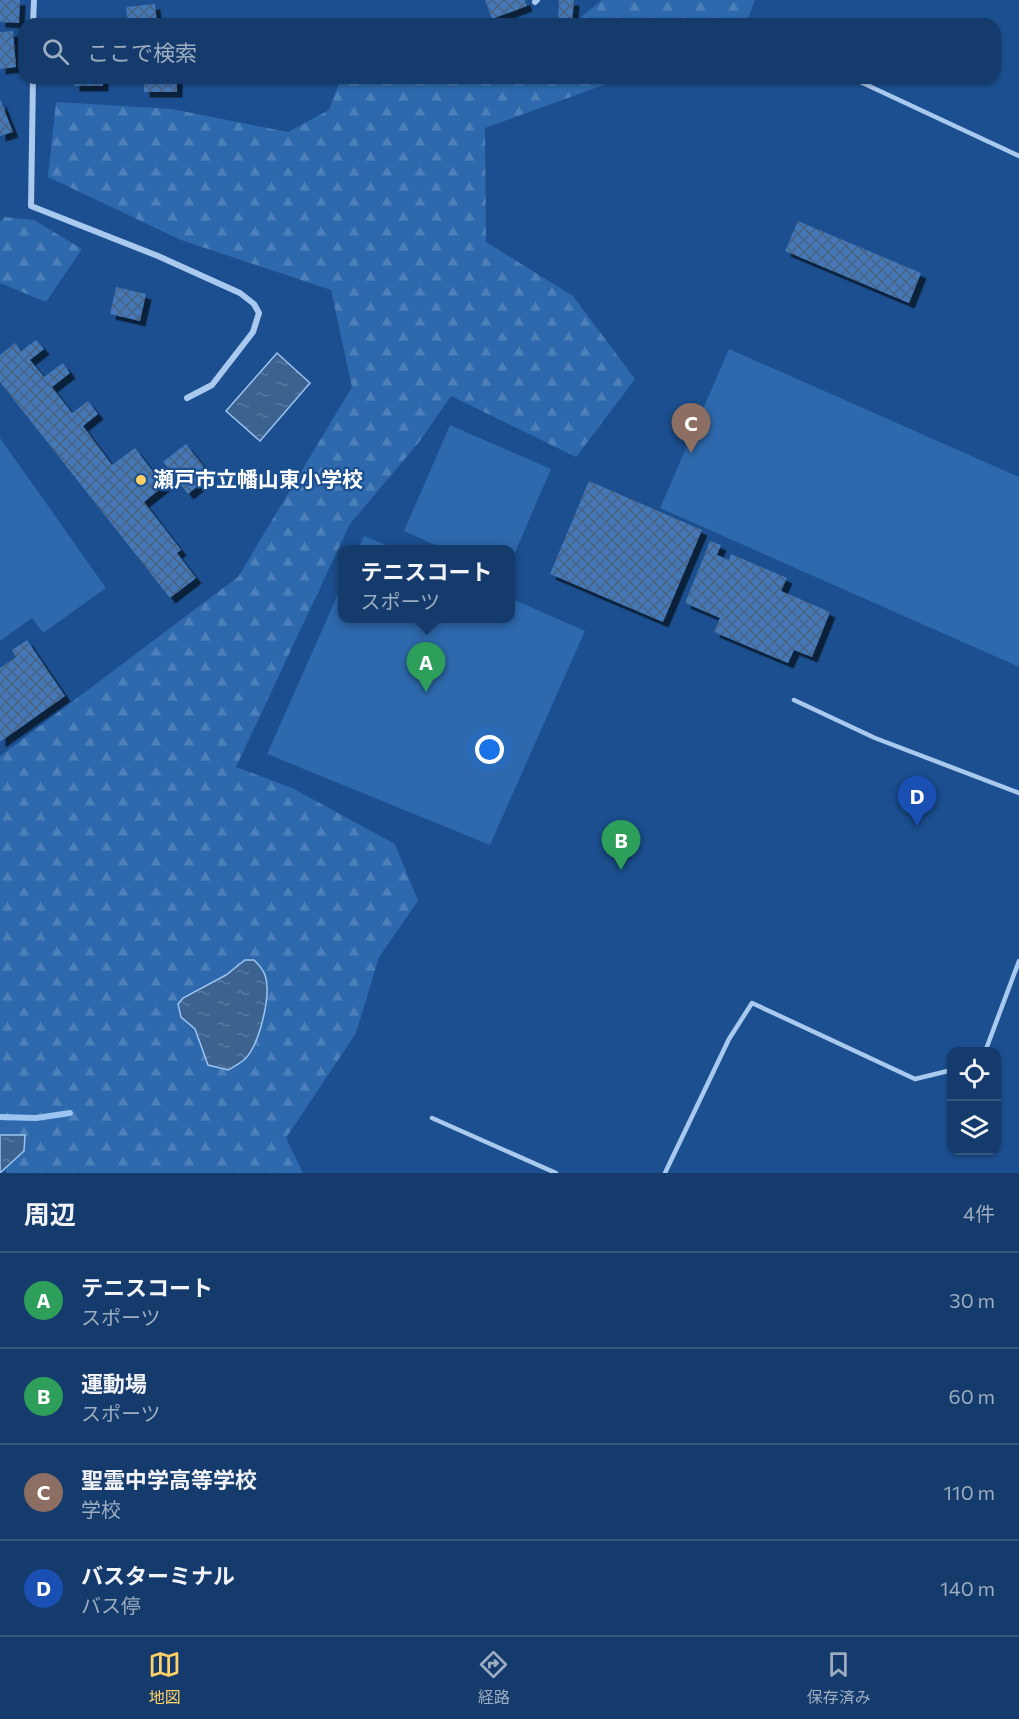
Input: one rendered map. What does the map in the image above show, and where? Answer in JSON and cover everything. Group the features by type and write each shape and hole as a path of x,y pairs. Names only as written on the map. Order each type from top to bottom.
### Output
{"street":[{"path":"33,0 33,18"},
{"path":"33,84 31,206 158,256 240,293 254,304 259,313 253,332 212,385 187,398"}],"lane":[{"path":"865,84 1019,156"},
{"path":"794,700 875,738 1019,793"},
{"path":"987,1047 1019,961"},
{"path":"665,1173 729,1039 752,1003 915,1079 947,1071"},
{"path":"432,1118 556,1173"}],"green space":[{"path":"602,0 755,0 748,18 580,18"},
{"path":"339,84 606,84 485,128 486,242 573,296 635,379 576,457 451,396 419,442 350,524 340,545 338,545 338,550 236,767 292,788 395,844 418,901 379,957 356,1033 286,1138 303,1173 7,1173 0,1158 0,756 238,577 352,387 331,290 181,240 48,177 56,102 172,109 288,132 329,110"},
{"path":"5,217 34,220 82,249 46,302 0,283 0,222"},
{"path":"729,349 1019,477 1019,667 660,508"},
{"path":"450,425 551,469 515,552 515,545 435,545 404,531"},
{"path":"0,438 106,588 43,633 32,618 0,641"},
{"path":"364,536 386,545 360,545"},
{"path":"338,594 338,623 515,623 515,600 585,631 490,845 267,754"}],"water":[{"path":"277,353 310,383 260,441 226,411"},
{"path":"245,960 254,960 259,965 267,984 263,1020 255,1044 244,1060 228,1070 208,1065 195,1029 181,1017 178,1004 183,998 226,975"},
{"path":"0,1135 25,1135 24,1151 0,1173"}],"building":[{"path":"0,0 20,0 18,23 0,22"},
{"path":"485,0 525,0 527,6 492,18"},
{"path":"559,0 574,0 572,18 558,18"},
{"path":"155,4 156,18 127,18 126,7"},
{"path":"13,31 16,67 0,69 0,32"},
{"path":"74,84 103,84 103,86 74,86"},
{"path":"144,84 177,84 177,92 144,92"},
{"path":"0,99 13,132 0,136"},
{"path":"798,221 921,273 909,303 785,251"},
{"path":"116,287 146,294 140,321 110,314"},
{"path":"36,340 44,349 30,360 44,377 63,363 70,373 52,387 72,413 88,401 98,414 83,426 112,465 135,448 164,486 144,502 181,550 177,553 196,578 170,598 0,382 0,355 15,343 21,351"},
{"path":"186,444 211,476 188,494 163,462"},
{"path":"589,481 702,530 663,622 550,574"},
{"path":"710,541 721,545 717,555 729,560 731,554 787,578 781,591 830,612 812,657 794,650 788,663 714,632 720,618 685,603"},
{"path":"27,640 65,696 0,742 0,668 16,657 12,650"}],"waterway":[{"path":"0,1117 36,1118 70,1113"}],"place":[{"name":"聖霊中学高等学校","path":"691,453"},
{"name":"瀬戸市立幡山東小学校","path":"141,480"},
{"name":"テニスコート","path":"426,692"},
{"name":"バスターミナル","path":"917,826"},
{"name":"運動場","path":"621,870"}]}
